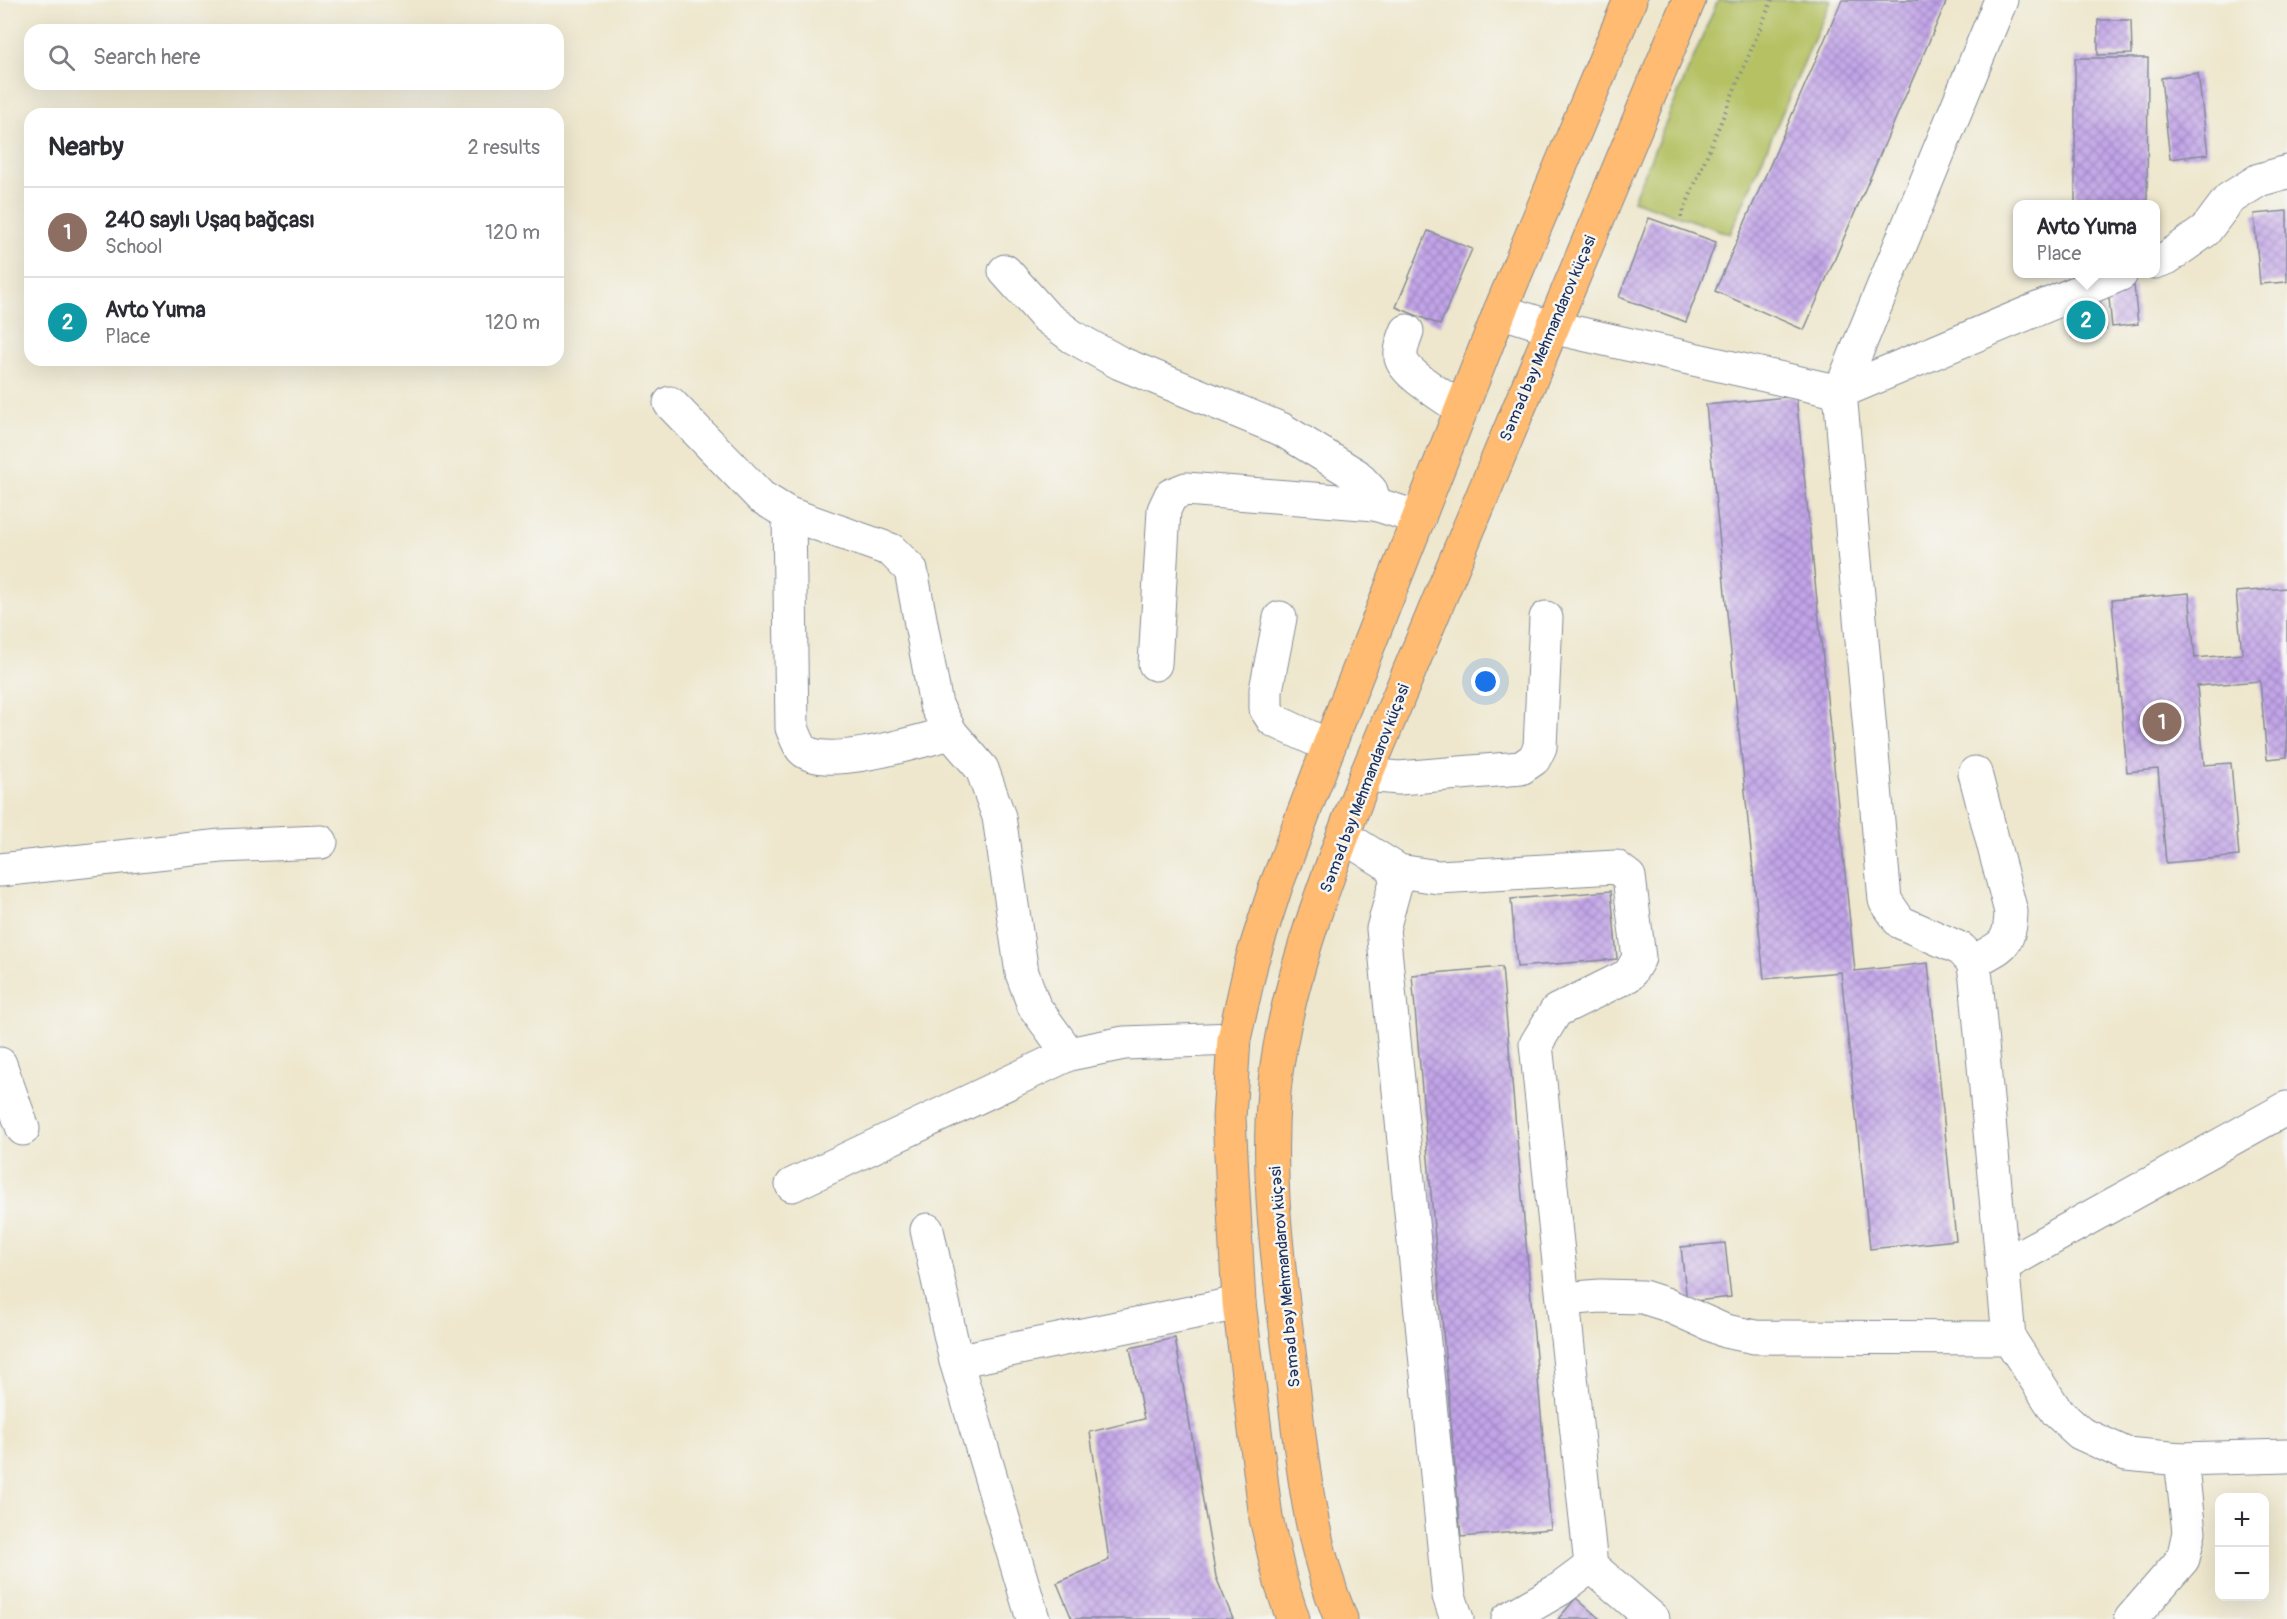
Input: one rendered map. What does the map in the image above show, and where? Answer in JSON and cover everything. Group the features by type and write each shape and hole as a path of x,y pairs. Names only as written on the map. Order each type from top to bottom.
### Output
{"main road":[{"path":"1293,1619 1281,1583 1266,1518 1239,1303 1229,1118 1234,1039 1252,960 1276,886 1329,746 1500,311 1630,0"},
{"name":"Səməd bəy Mehmandarov küçəsi","path":"1341,1619 1329,1587 1304,1477 1283,1303 1274,1201 1273,1118 1280,1048 1297,972 1366,775 1689,0"}],"street":[{"path":"2001,0 1840,392 1885,900 1900,922 1961,949 1973,962 2009,1338 2057,1412 2080,1433 2126,1454 2181,1459 2287,1456"},
{"path":"2160,260 2167,258 2205,231 2229,199 2259,180 2287,172"},
{"path":"1005,271 1045,316 1073,337 1120,363 1281,429 1356,475 1371,491 1375,504"},
{"path":"1500,311 1551,327 1840,392 2109,278"},
{"path":"1407,331 1402,341 1401,358 1407,370 1461,409"},
{"path":"670,403 761,497 789,514 891,550 911,570 936,705 951,733 982,770 999,817 1022,973 1034,1006 1070,1054"},
{"path":"1155,664 1164,510 1171,495 1186,489 1375,504 1419,518"},
{"path":"789,514 792,728 803,750 817,757 850,757 951,733"},
{"path":"1280,618 1266,690 1266,709 1273,720 1329,746"},
{"path":"1366,775 1399,778 1521,768 1534,759 1540,747 1546,618"},
{"path":"1973,962 2005,943 2011,930 2011,912 1975,773"},
{"path":"1343,836 1399,871 1438,877 1616,867 1629,877 1639,958 1629,975 1556,1011 1536,1044 1591,1566 1653,1619"},
{"path":"0,870 221,846 321,842"},
{"path":"1399,871 1383,929 1449,1596 1457,1619"},
{"path":"792,1185 1070,1054 1124,1043 1234,1039"},
{"path":"0,1064 23,1129"},
{"path":"2002,1266 2287,1108"},
{"path":"927,1230 956,1361 1033,1619"},
{"path":"1564,1299 1600,1296 1642,1297 1665,1304 1725,1331 1755,1337 2009,1338"},
{"path":"956,1361 1239,1303"},
{"path":"2131,1619 2182,1559 2189,1532 2181,1459"},
{"path":"1508,1619 1560,1589 1591,1566"}],"path":[{"path":"1681,217 1772,0"}],"green space":[{"path":"1718,0 1831,0 1730,234 1633,200"}],"building":[{"path":"1842,0 1947,0 1804,330 1715,291"},
{"path":"2098,20 2131,20 2132,54 2098,55"},
{"path":"2075,58 2148,58 2147,200 2075,200"},
{"path":"2198,73 2208,154 2170,159 2161,78"},
{"path":"2287,211 2287,282 2260,284 2254,214"},
{"path":"1649,218 1716,242 1686,322 1619,297"},
{"path":"1428,231 1472,249 1440,325 1396,307"},
{"path":"2134,286 2138,324 2112,327 2108,289"},
{"path":"2101,303 2106,330 2072,337 2067,309"},
{"path":"1796,396 1855,971 1928,963 1956,1240 1870,1249 1841,972 1764,979 1706,405"},
{"path":"2287,588 2287,757 2267,759 2260,681 2197,686 2204,765 2231,763 2239,856 2166,863 2158,769 2127,772 2112,600 2189,593 2195,658 2242,654 2236,592"},
{"path":"1611,891 1617,959 1517,967 1511,899"},
{"path":"1502,967 1551,1529 1461,1537 1412,975"},
{"path":"1725,1243 1731,1297 1687,1302 1681,1247"},
{"path":"1175,1338 1216,1577 1233,1619 1072,1619 1057,1583 1109,1560 1090,1432 1144,1419 1130,1348"},
{"path":"1576,1598 1600,1619 1558,1619"}],"place":[{"name":"Avto Yuma","path":"2086,320"},
{"name":"240 saylı Uşaq bağçası","path":"2162,722"}]}
